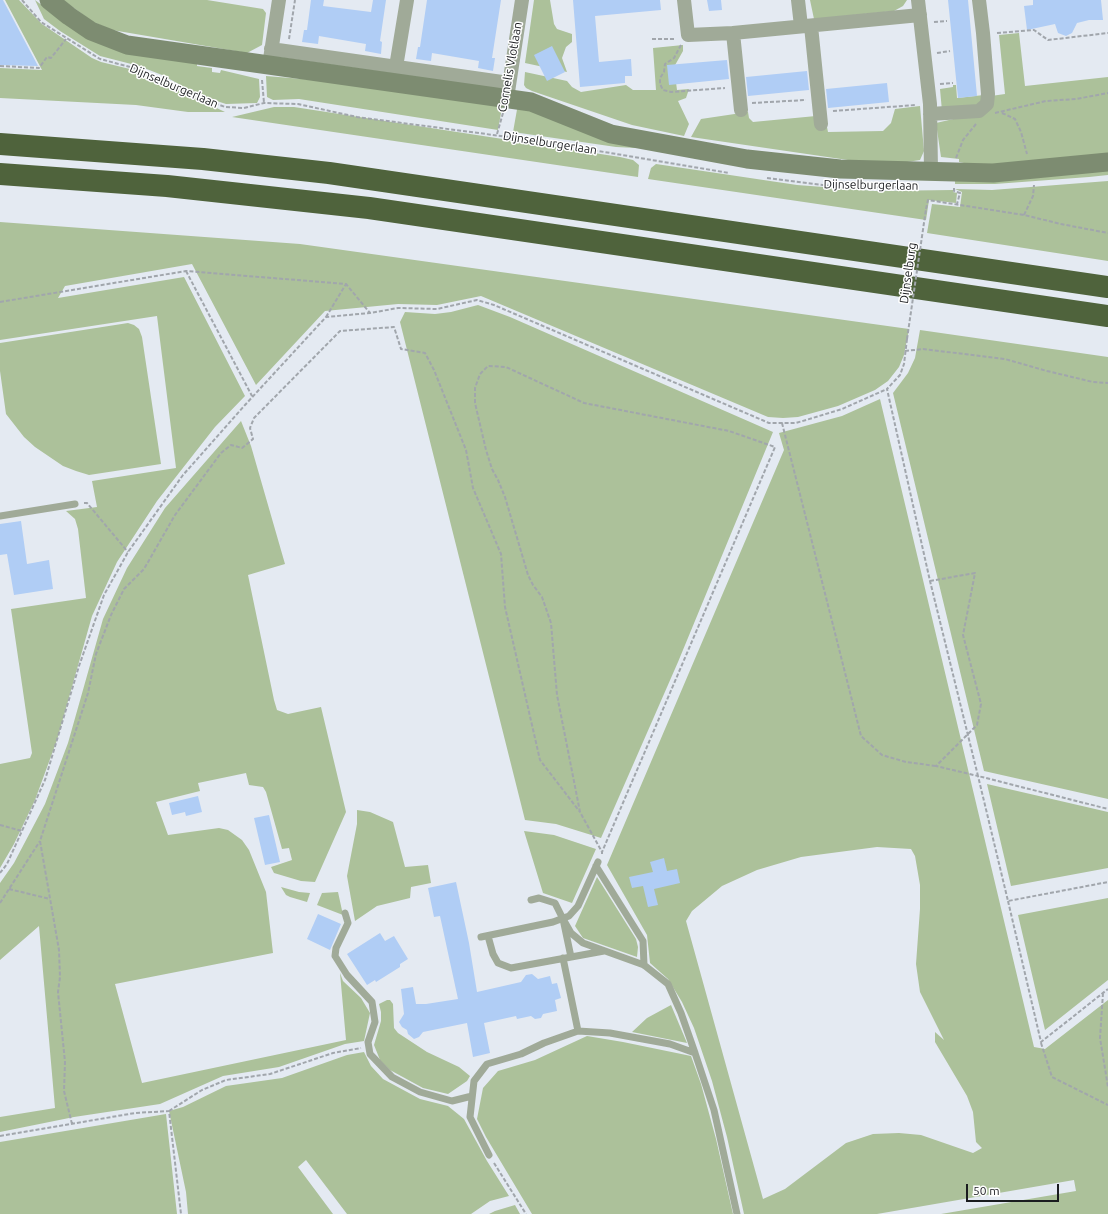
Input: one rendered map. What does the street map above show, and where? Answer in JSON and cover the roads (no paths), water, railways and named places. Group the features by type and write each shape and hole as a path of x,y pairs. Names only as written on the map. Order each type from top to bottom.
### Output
{"highway":[{"path":"0,144 203,159 329,173 1108,287"},
{"path":"0,174 167,186 369,208 1108,316"}],"main road":[{"name":"Dijnselburgerlaan","path":"49,0 91,31 126,45 270,58 508,90 531,102 611,134 747,159 840,169 993,173 1108,162"}],"street":[{"path":"270,58 278,0"},
{"path":"396,67 407,0"},
{"name":"Cornelis Vlotlaan","path":"508,90 522,0"},
{"path":"684,0 688,35 925,19"},
{"path":"798,0 806,26 820,112"},
{"path":"918,0 925,19 930,109 931,171"},
{"path":"930,109 985,112 988,94 979,0"},
{"path":"734,33 740,107"},
{"name":"Dijnselburgerlaan","path":"270,58 287,52 396,67 508,90"}],"lane":[{"path":"0,516 75,504"},
{"path":"605,950 510,968 498,963 485,937 563,919 570,916 578,906 597,864 643,941 644,965"},
{"path":"531,900 539,898 555,903 571,933 583,943 644,965 668,984 681,1013 714,1110 737,1214"},
{"path":"345,912 348,923 336,948 335,956 347,975 372,1002 375,1022 368,1042 370,1054 375,1062 392,1077 420,1092 452,1101 472,1096"},
{"path":"563,919 571,957"},
{"path":"563,958 578,1032"},
{"path":"489,1155 470,1117 474,1081 487,1064 521,1054 544,1043 578,1032 610,1033 670,1044 695,1053"}]}
